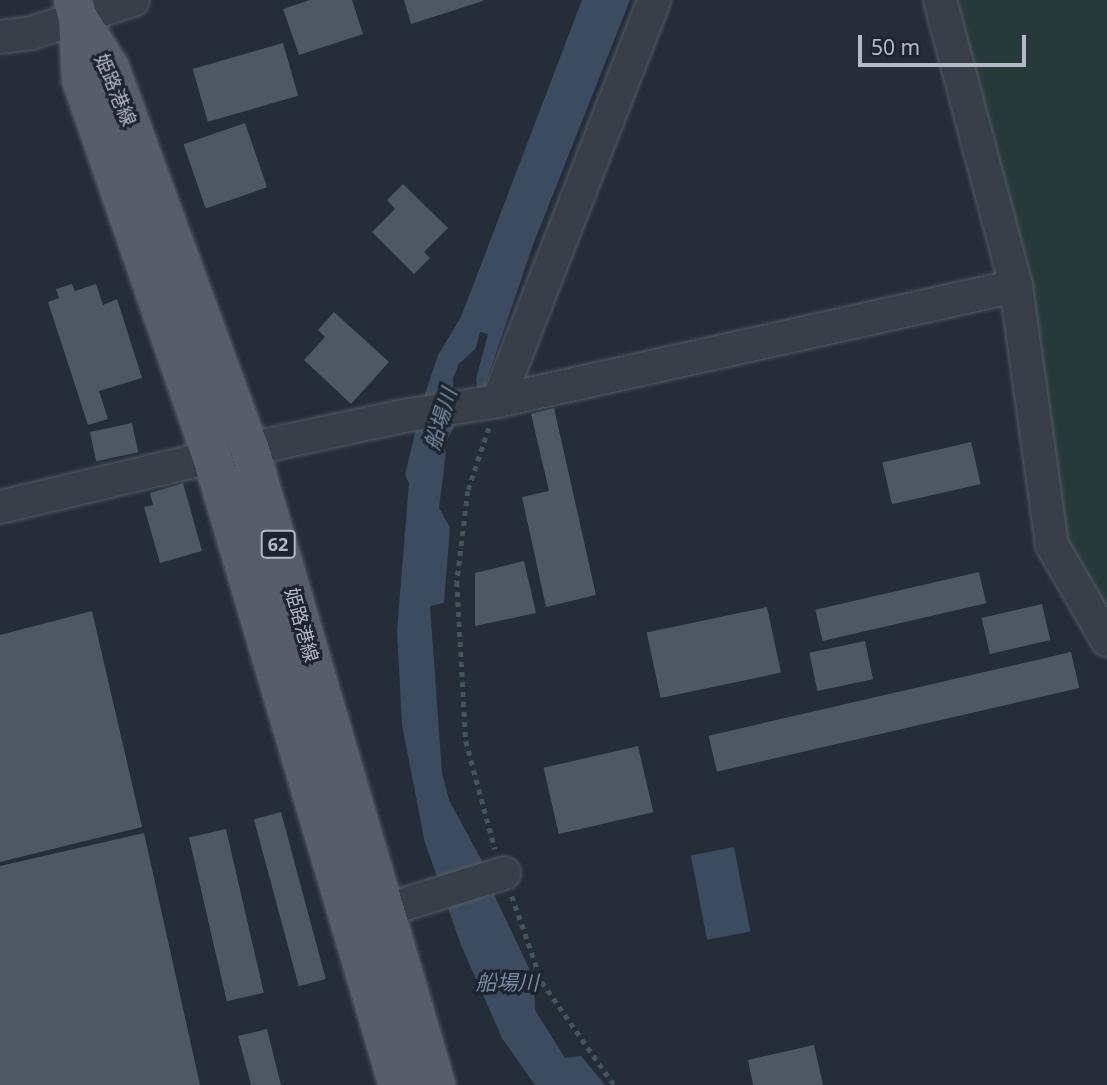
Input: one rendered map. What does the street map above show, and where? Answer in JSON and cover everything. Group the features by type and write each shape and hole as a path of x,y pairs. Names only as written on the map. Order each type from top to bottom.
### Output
{"main road":[{"name":"姫路港線","path":"76,10 110,68 250,450 436,1085"},
{"name":"姫路港線","path":"76,10 81,79 212,457 398,1085"}],"street":[{"path":"0,37 76,10 133,0"},
{"path":"498,401 654,0"},
{"path":"940,0 1016,286 1052,545 1107,640"},
{"path":"0,507 212,457 403,416 498,401 1016,286"},
{"path":"383,911 504,873"}],"path":[{"path":"498,401 468,491 457,582 467,741 483,813 542,982 614,1085"}],"shaded area":[{"path":"943,0 1107,0 1107,618 1065,545"}],"water":[{"name":"船場川","path":"582,0 630,0 533,245 487,379 480,418 476,379 488,334 480,332 476,348 459,364 453,378 455,425 443,447 446,452 439,508 450,527 444,603 430,606 442,773 449,800 495,885 491,888 534,979 535,1010 565,1058 581,1056 605,1085 535,1085 502,1038 461,945 425,843 402,725 397,631 409,483 405,475 422,403 438,355 461,317"},
{"path":"734,847 750,931 707,940 691,855"}],"building":[{"path":"310,0 352,0 363,34 299,55 283,9"},
{"path":"404,0 483,0 483,1 411,24"},
{"path":"283,43 298,96 208,122 193,69"},
{"path":"245,123 267,187 206,208 184,144"},
{"path":"403,184 448,228 424,252 430,258 414,274 372,232 395,209 387,200"},
{"path":"72,284 75,291 96,284 103,305 117,299 142,378 99,391 108,419 88,425 48,302 59,298 56,289"},
{"path":"334,312 389,362 351,404 304,360 325,337 318,330"},
{"path":"554,408 596,595 546,607 522,497 549,491 531,414"},
{"path":"132,423 138,452 96,461 90,432"},
{"path":"971,442 981,484 892,504 882,462"},
{"path":"183,483 202,551 160,563 144,507 153,505 150,493"},
{"path":"524,561 536,613 475,626 475,573"},
{"path":"979,572 986,603 823,641 815,610"},
{"path":"1042,604 1050,640 990,654 982,618"},
{"path":"767,607 781,673 661,698 647,633"},
{"path":"92,611 142,827 0,862 0,635"},
{"path":"865,641 873,679 817,691 809,653"},
{"path":"1071,652 1079,688 717,772 709,736"},
{"path":"638,746 653,812 559,834 543,768"},
{"path":"281,812 326,979 299,986 254,819"},
{"path":"226,829 264,993 227,1001 189,838"},
{"path":"144,833 200,1085 0,1085 0,866"},
{"path":"267,1029 281,1085 251,1085 238,1036"},
{"path":"814,1045 823,1085 753,1085 748,1060"}]}
